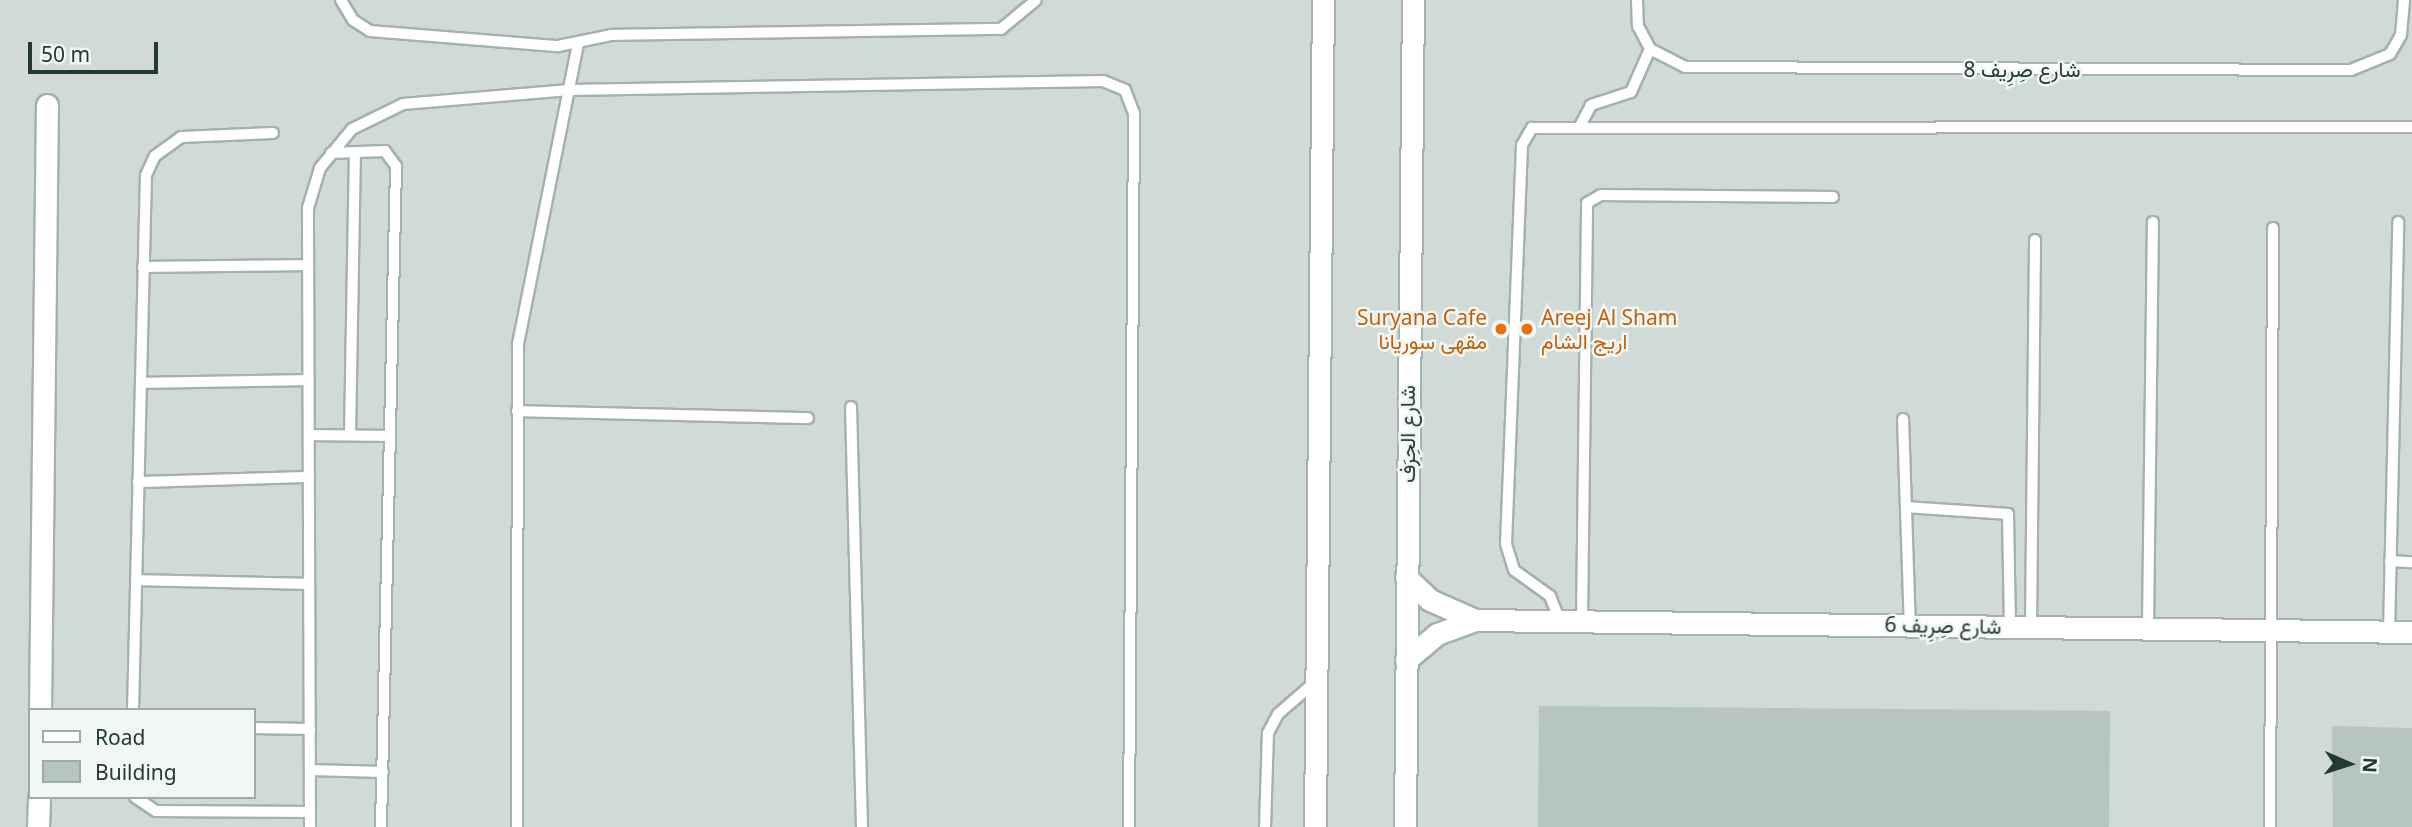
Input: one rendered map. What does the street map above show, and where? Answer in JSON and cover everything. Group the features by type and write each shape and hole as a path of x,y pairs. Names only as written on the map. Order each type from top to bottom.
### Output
{"street":[{"path":"1315,827 1322,0"},
{"name":"شارع الحِرَف","path":"1405,827 1413,0"},
{"path":"40,708 47,105"},
{"name":"شارع صِرِيف 6","path":"1406,577 1430,600 1475,620"},
{"name":"شارع صِرِيف 6","path":"1406,660 1437,634 1475,620 2412,632"},
{"path":"38,799 38,827"}],"lane":[{"path":"341,0 370,31 578,44 611,35 1001,29 1036,0"},
{"path":"1581,124 1591,105 1631,92 1650,49 1638,26 1637,0"},
{"name":"شارع صِرِيف 8","path":"1650,49 1685,67 2351,70 2390,54 2401,35 2404,0"},
{"path":"516,827 517,411 521,322 578,44"},
{"path":"310,827 310,194 331,153 368,118 403,104 569,90 1103,81 1130,97 1129,827"},
{"path":"1560,621 1550,596 1514,570 1506,544 1522,159 1532,128 1581,124 2412,127"},
{"path":"133,708 146,175 163,148 191,134 273,133"},
{"path":"331,153 385,151 396,166 381,827"},
{"path":"350,435 355,152"},
{"path":"1582,621 1587,202 1601,195 1833,197"},
{"path":"2148,628 2153,222"},
{"path":"2389,632 2398,222"},
{"path":"2270,827 2273,228"},
{"path":"2021,626 2035,240"},
{"path":"143,267 308,265"},
{"path":"141,383 308,380"},
{"path":"851,407 862,827"},
{"path":"517,411 808,418"},
{"path":"1903,419 1910,625"},
{"path":"309,435 390,436"},
{"path":"138,482 309,477"},
{"path":"1906,507 2005,511 2021,626"},
{"path":"2390,561 2412,562"},
{"path":"136,580 309,584"},
{"path":"1265,827 1268,733 1278,714 1317,681"},
{"path":"256,728 310,729"},
{"path":"310,770 383,772"},
{"path":"138,799 156,811 310,812"}],"shaded area":[{"path":"0,0 2412,0 2412,827 0,827"}],"building":[{"path":"1539,706 2110,711 2109,827 1538,827"},
{"path":"2332,726 2412,728 2412,827 2333,827"}],"place":[{"name":"Suryana Cafe مقهى سوريانا","path":"1501,329"},
{"name":"Areej Al Sham اريج الشام","path":"1527,329"}]}
